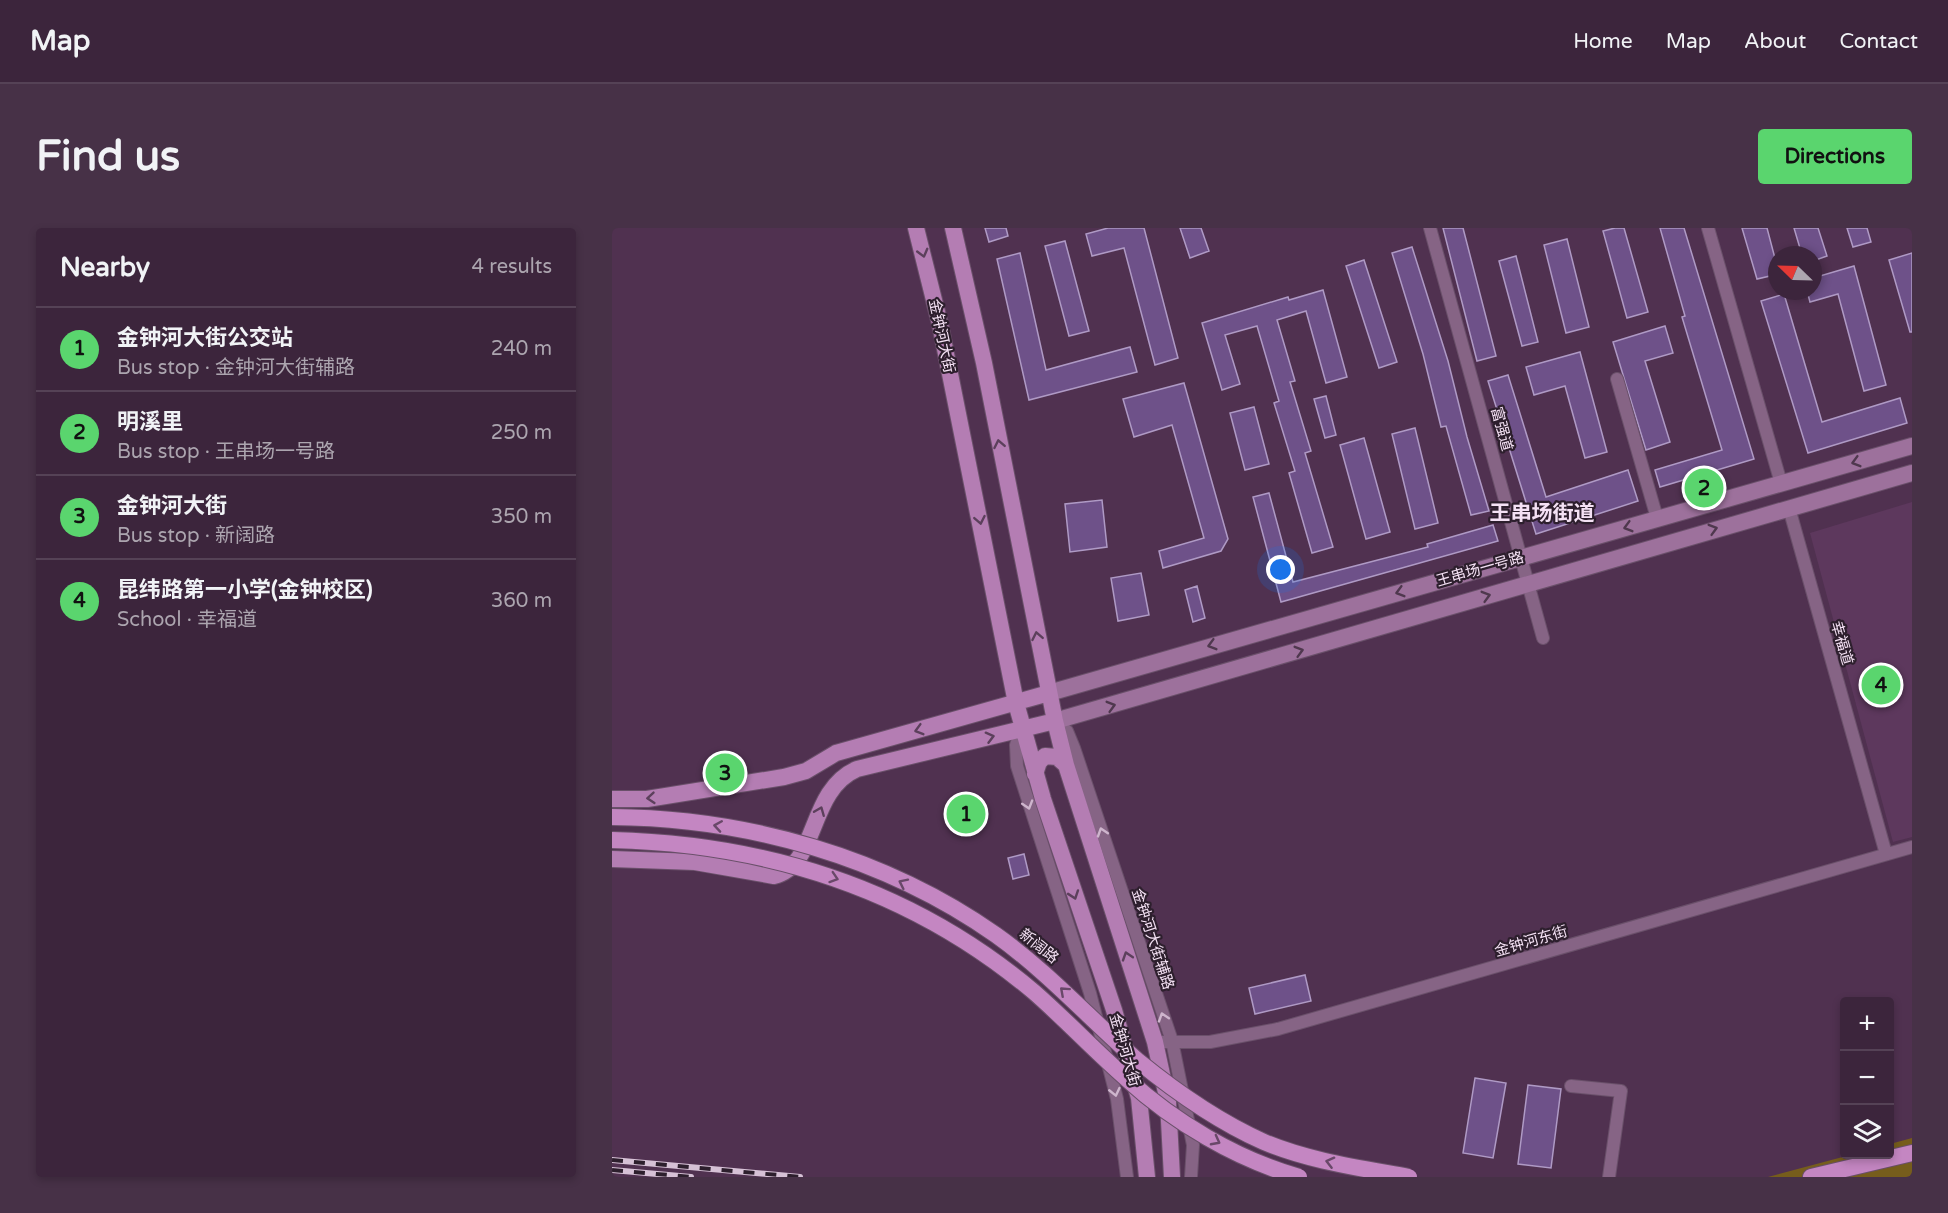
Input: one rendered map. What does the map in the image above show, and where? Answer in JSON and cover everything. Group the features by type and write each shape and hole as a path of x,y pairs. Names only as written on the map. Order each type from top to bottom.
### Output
{"highway":[{"name":"新阔路","path":"612,817 675,819 751,831 812,847 875,869 935,899 995,934 1037,966 1138,1060 1213,1115 1264,1142 1303,1155 1408,1177"},
{"path":"612,840 660,841 720,848 782,861 844,881 894,903 952,933 1006,970 1034,993 1127,1080 1182,1122 1221,1144 1299,1177"},
{"path":"1811,1177 1912,1153"}],"main road":[{"name":"金钟河大街","path":"916,228 942,336 1022,728 1035,774 1114,1010 1139,1098 1147,1177"},
{"name":"金钟河大街","path":"953,228 984,363 1048,693 1066,765 1163,1042 1172,1177"},
{"name":"王串场一号路","path":"1048,693 1912,446"},
{"name":"王串场一号路","path":"1055,721 1912,473"},
{"path":"612,799 647,799 784,777 806,771 836,753 1048,693"},
{"path":"612,859 695,862 774,876 784,874 795,865 826,796 843,776 857,769 1055,721"},
{"path":"1035,774 1045,756 1057,757 1066,765"}],"street":[{"name":"富强道","path":"1430,228 1543,638"},
{"path":"1708,228 1781,483"},
{"path":"1617,380 1658,518"},
{"name":"幸福道","path":"1789,508 1886,854"},
{"name":"金钟河大街辅路","path":"1055,721 1067,732 1074,748 1163,1042 1193,1145 1191,1177"},
{"path":"1022,728 1016,745 1017,766 1090,993 1117,1099 1127,1177"},
{"name":"金钟河东街","path":"1163,1042 1210,1042 1278,1029 1912,847"},
{"path":"1571,1086 1621,1091 1609,1177"}],"shaded area":[{"path":"1912,502 1912,837 1893,842 1810,533"},
{"path":"1912,1138 1912,1177 1768,1177 1840,1158 1894,1159 1894,1143"}],"building":[{"path":"985,228 1006,228 1008,236 989,242"},
{"path":"1108,228 1144,228 1178,358 1155,365 1124,248 1092,256 1086,234"},
{"path":"1180,228 1201,228 1209,251 1190,258"},
{"path":"1443,228 1463,228 1496,356 1477,361"},
{"path":"1624,228 1648,312 1627,318 1603,231"},
{"path":"1660,228 1684,228 1754,459 1660,487 1655,470 1722,450 1682,317 1685,316"},
{"path":"1742,228 1767,228 1772,246 1768,246 1768,276 1757,279"},
{"path":"1794,228 1818,228 1827,256 1822,258 1822,246 1799,246"},
{"path":"1847,228 1867,228 1871,242 1853,247"},
{"path":"1567,239 1589,327 1566,333 1544,245"},
{"path":"1065,241 1089,331 1069,336 1045,246"},
{"path":"1412,247 1448,361 1489,511 1471,515 1446,426 1441,427 1423,354 1392,253"},
{"path":"1020,253 1046,370 1130,347 1137,372 1029,400 997,259"},
{"path":"1912,253 1912,332 1910,332 1889,260"},
{"path":"1516,256 1538,342 1522,346 1499,261"},
{"path":"1364,260 1397,362 1379,368 1346,266"},
{"path":"1854,266 1886,385 1864,391 1838,294 1822,299 1822,275"},
{"path":"1323,290 1347,377 1326,383 1306,311 1277,320 1295,381 1290,382 1311,451 1305,453 1333,547 1312,553 1289,473 1295,471 1274,403 1279,401 1257,326 1225,335 1240,384 1222,390 1202,323 1288,297 1289,300"},
{"path":"1768,299 1786,300 1822,422 1900,398 1907,423 1808,453 1761,301"},
{"path":"1665,326 1673,353 1645,361 1670,442 1646,450 1613,342"},
{"path":"1580,352 1607,452 1585,458 1565,386 1534,395 1526,367"},
{"path":"1508,375 1546,497 1628,470 1638,501 1536,534 1488,381"},
{"path":"1184,383 1228,539 1221,551 1163,568 1159,551 1204,538 1172,425 1134,437 1123,399"},
{"path":"1326,396 1336,435 1325,438 1314,399"},
{"path":"1254,407 1269,464 1245,470 1230,413"},
{"path":"1415,428 1438,523 1415,529 1392,434"},
{"path":"1364,438 1390,532 1366,539 1340,445"},
{"path":"1269,493 1293,582 1428,547 1427,544 1493,525 1498,541 1281,602 1253,497"},
{"path":"1102,500 1107,547 1070,552 1065,504"},
{"path":"1141,573 1149,615 1118,621 1111,578"},
{"path":"1197,586 1205,618 1193,622 1185,590"},
{"path":"1024,854 1029,875 1013,879 1008,858"},
{"path":"1305,975 1311,1001 1255,1014 1249,988"},
{"path":"1475,1078 1506,1083 1493,1158 1463,1153"},
{"path":"1528,1085 1561,1089 1551,1168 1518,1164"}],"railway":[{"path":"612,1160 800,1177"},
{"path":"612,1170 691,1177"}],"place":[{"name":"明溪里","path":"1704,488"},
{"name":"昆纬路第一小学(金钟校区)","path":"1881,685"},
{"name":"金钟河大街","path":"725,773"},
{"name":"金钟河大街公交站","path":"966,814"}],"district":[{"name":"王串场街道","path":"1542,513"}]}
